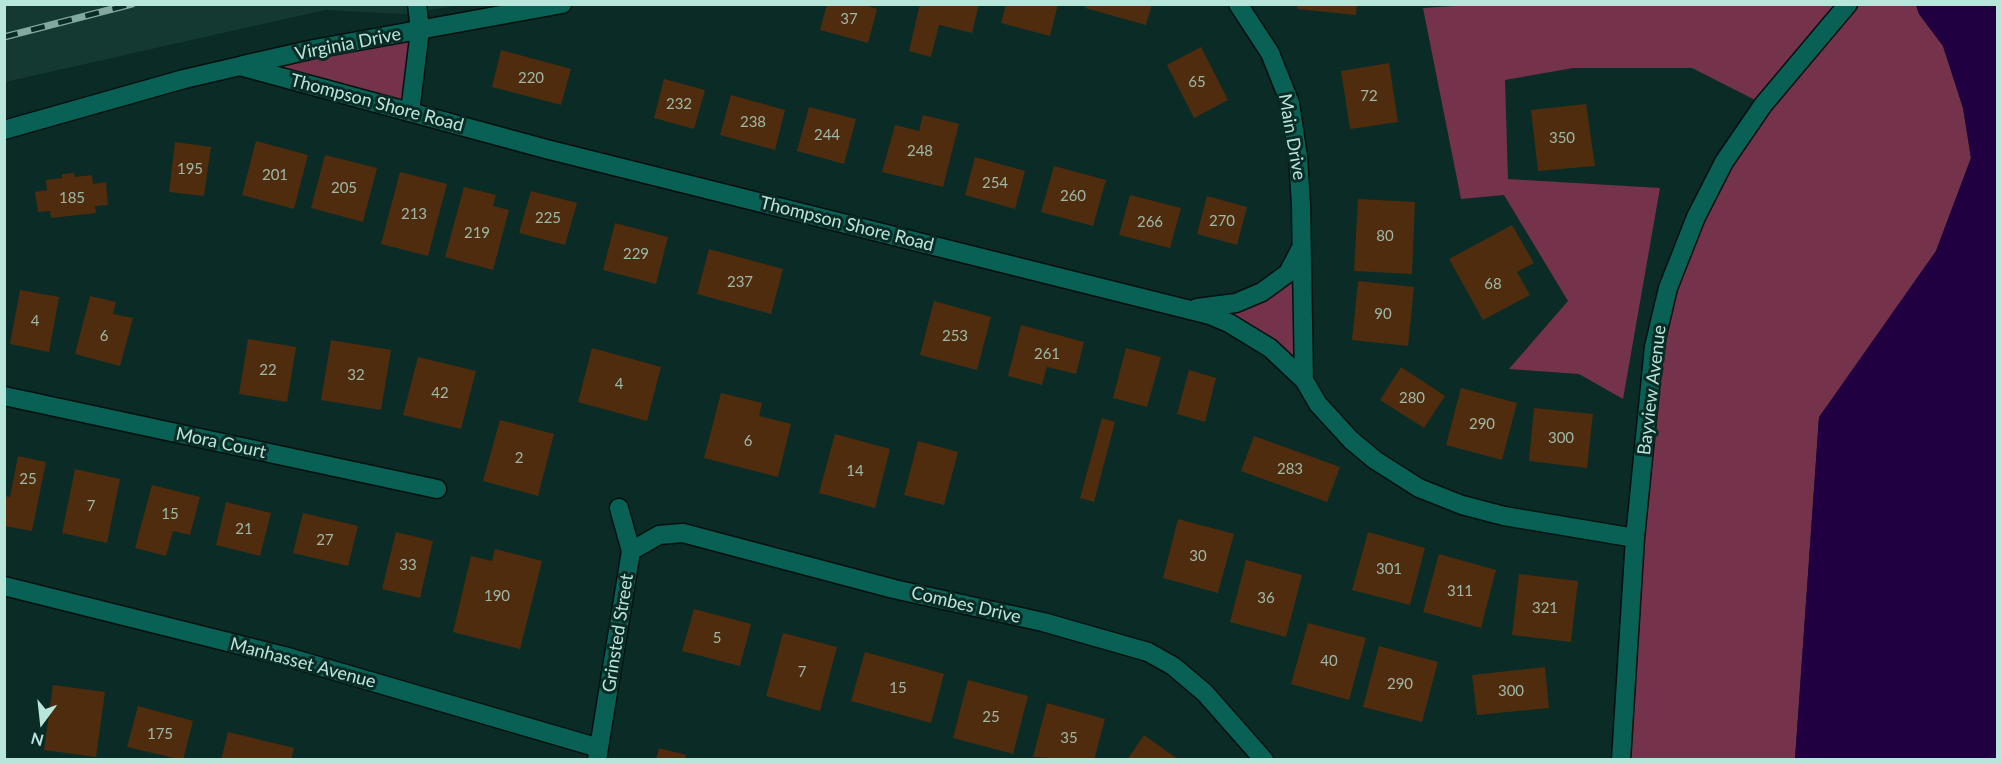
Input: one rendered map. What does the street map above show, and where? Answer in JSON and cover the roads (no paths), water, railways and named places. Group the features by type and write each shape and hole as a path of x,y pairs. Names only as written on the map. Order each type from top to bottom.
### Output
{"street":[{"path":"417,4 420,30"},
{"name":"Virginia Drive","path":"240,66 562,4"},
{"name":"Main Drive","path":"1238,4 1270,53 1290,103 1298,156 1304,380"},
{"name":"Bayview Avenue","path":"1621,758 1635,538 1654,346 1668,288 1696,217 1724,162 1763,105 1848,4"},
{"name":"Virginia Drive","path":"410,112 420,30"},
{"name":"Thompson Shore Road","path":"4,130 184,79 240,66 568,154 1190,308 1230,323 1270,348 1304,380 1318,404 1352,440 1375,460 1419,488 1462,505 1504,516 1635,538"},
{"name":"Main Drive","path":"1190,308 1236,303 1262,292 1288,273 1302,246"},
{"name":"Mora Court","path":"4,396 437,489"},
{"name":"Grinsted Street","path":"598,754 631,551 620,508"},
{"name":"Combes Drive","path":"631,551 659,535 683,533 894,589 1043,622 1148,652 1173,666 1205,693 1264,759"},
{"name":"Manhasset Avenue","path":"4,586 284,656 598,754"},
{"path":"1603,759 1621,758"}],"railway":[{"path":"4,37 132,4"}]}
